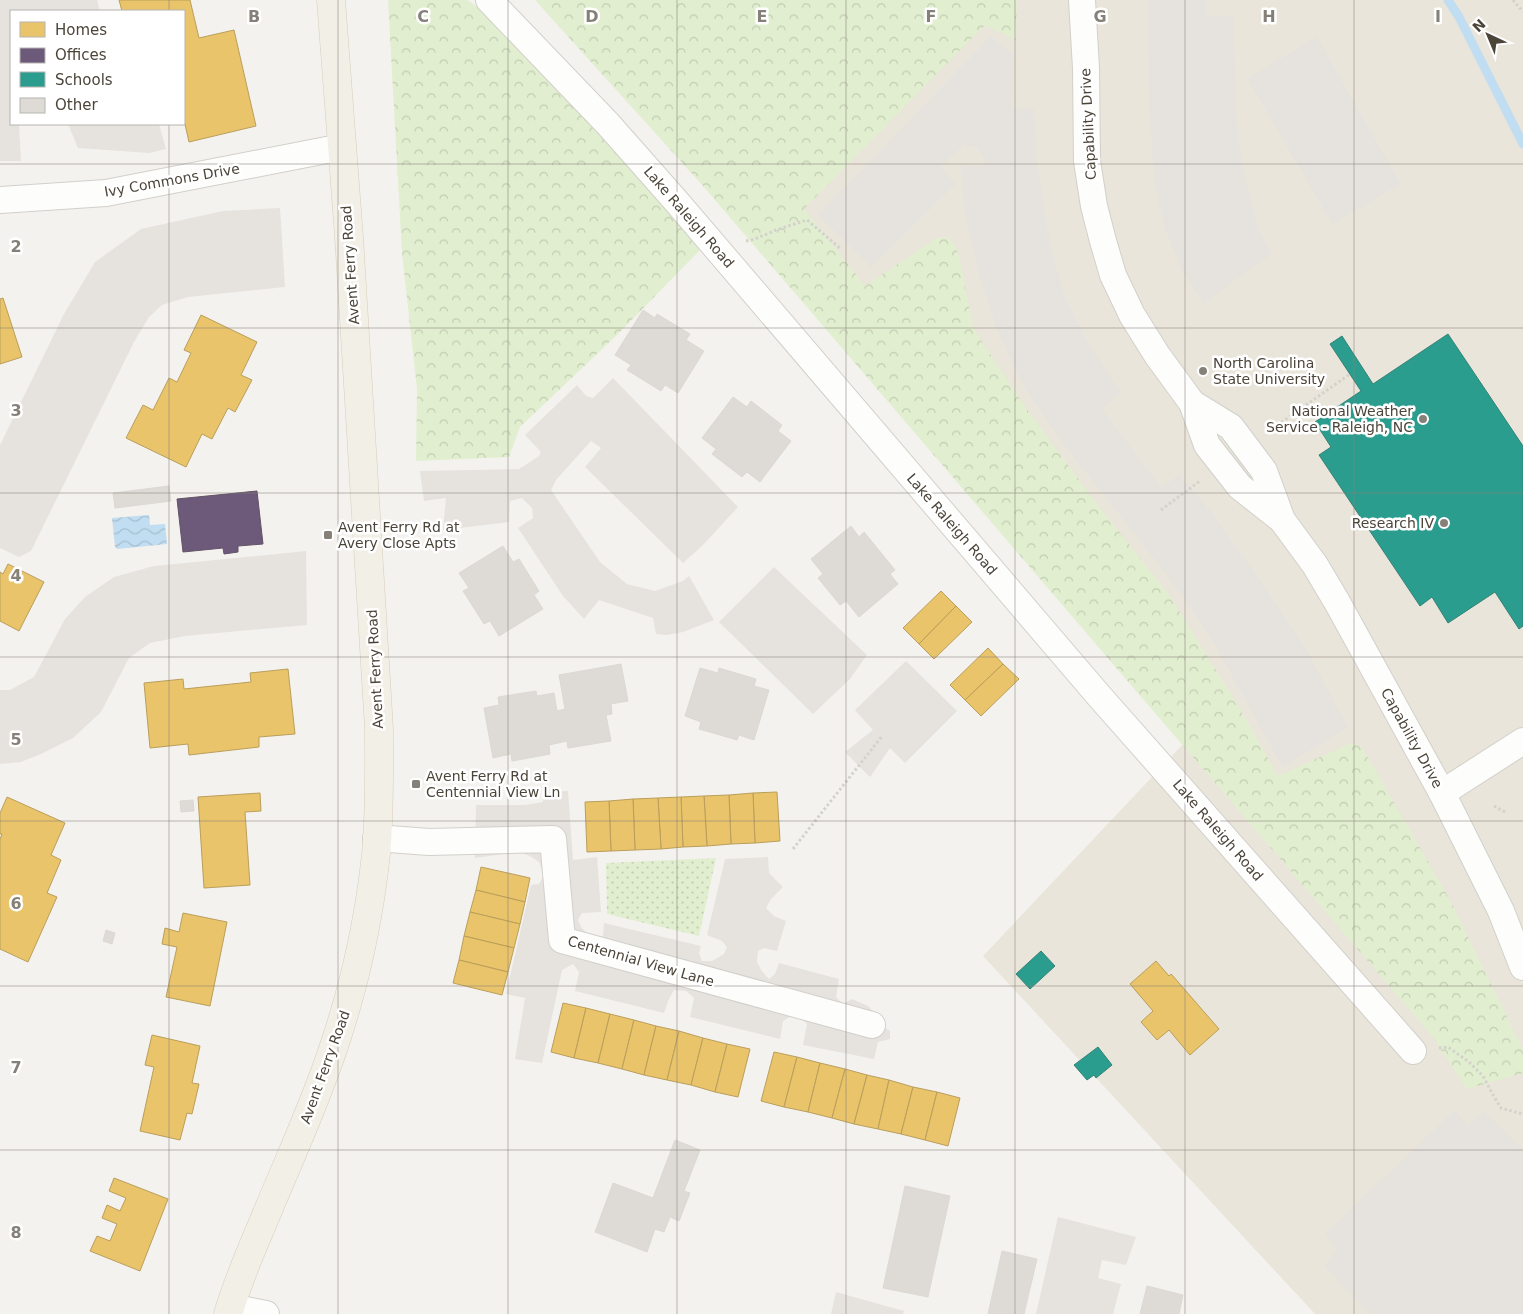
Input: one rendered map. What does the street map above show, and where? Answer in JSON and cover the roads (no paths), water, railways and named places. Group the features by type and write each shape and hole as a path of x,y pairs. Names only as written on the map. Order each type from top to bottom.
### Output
{"main road":[{"name":"Avent Ferry Road","path":"229,1310 243,1270 308,1116 347,1006 369,904 376,838 379,796 379,729 331,0"}],"street":[{"name":"Lake Raleigh Road","path":"489,0 608,124 1100,697 1414,1051"},
{"name":"Capability Drive","path":"1082,0 1088,161 1094,206 1114,274 1132,315 1157,355 1192,403 1207,445 1240,487 1282,520 1315,565 1442,794 1501,911 1523,967"},
{"name":"Ivy Commons Drive","path":"0,200 106,193 342,148"},
{"path":"1442,794 1523,741"},
{"name":"Centennial View Lane","path":"376,838 429,842 553,839 562,940 872,1025"},
{"path":"229,1310 266,1314"}],"water":[{"path":"149,515 150,525 165,524 167,544 117,549 115,547 112,518"}],"waterway":[{"path":"1448,0 1459,17 1523,144"}],"place":[{"name":"North Carolina State University","path":"1203,371"},
{"name":"National Weather Service - Raleigh, NC","path":"1423,419"},
{"name":"Research IV","path":"1444,523"},
{"name":"Avent Ferry Rd at Avery Close Apts","path":"328,535"},
{"name":"Avent Ferry Rd at Centennial View Ln","path":"416,784"}]}
